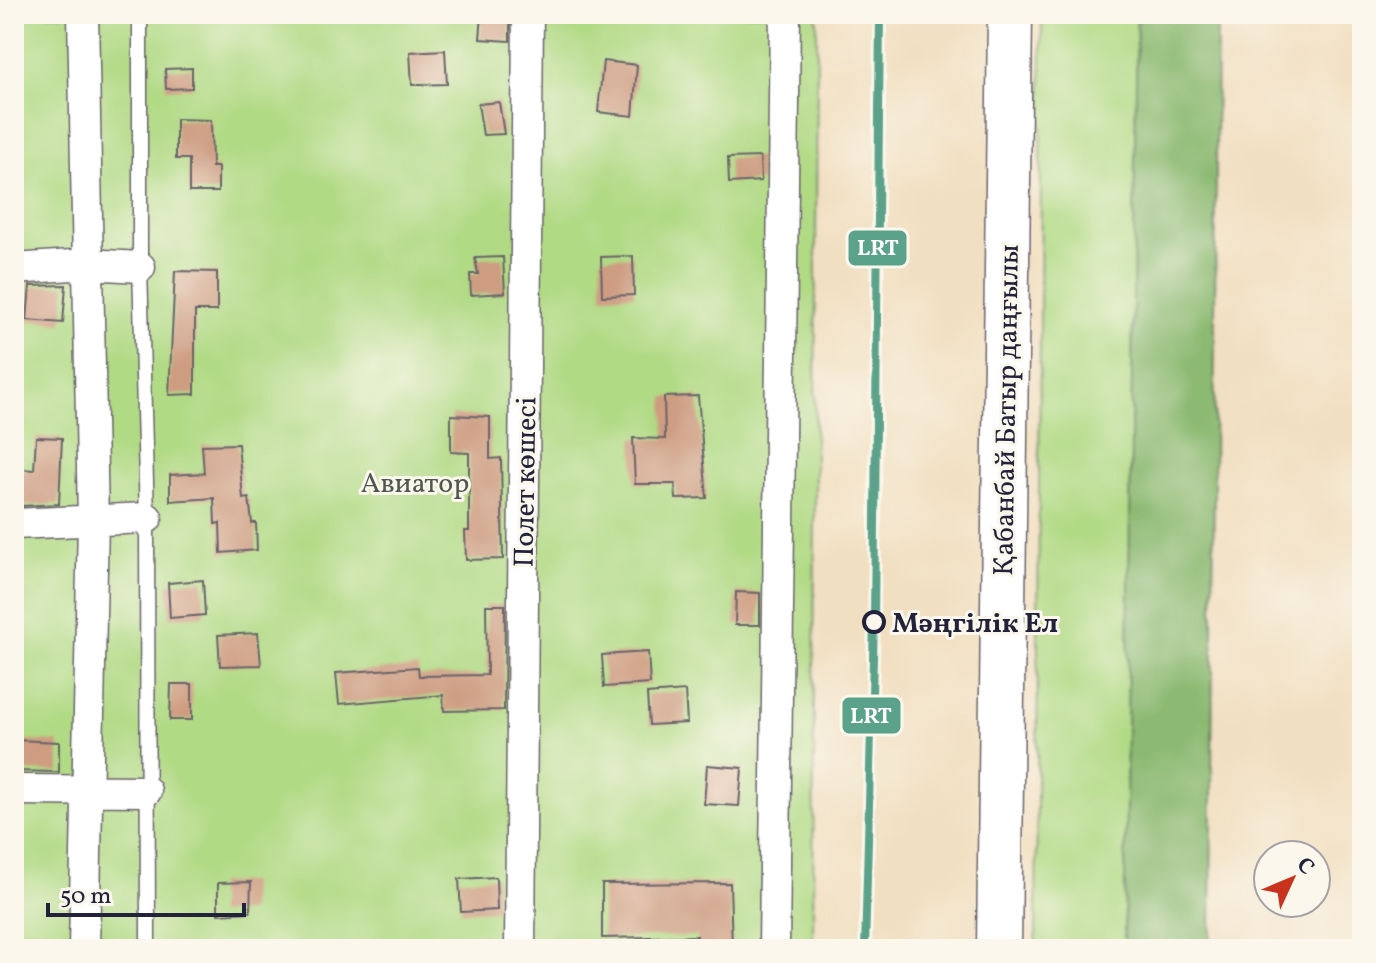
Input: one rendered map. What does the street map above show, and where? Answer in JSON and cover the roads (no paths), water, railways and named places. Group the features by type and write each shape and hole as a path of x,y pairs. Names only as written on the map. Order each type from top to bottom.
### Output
{"main road":[{"name":"Қабанбай Батыр даңғылы","path":"999,949 1010,14"}],"street":[{"path":"83,14 93,521 84,949"},
{"name":"Полет көшесі","path":"520,949 528,14"},
{"path":"774,949 785,14"},
{"path":"14,269 87,264 140,267"},
{"path":"14,524 147,518"},
{"path":"14,790 146,791"}],"lane":[{"path":"140,14 140,267 147,518 148,949"}],"place":[{"name":"Мәңгілік Ел","path":"874,622"}],"park label":[{"name":"Авиатор","path":"415,482"}]}
